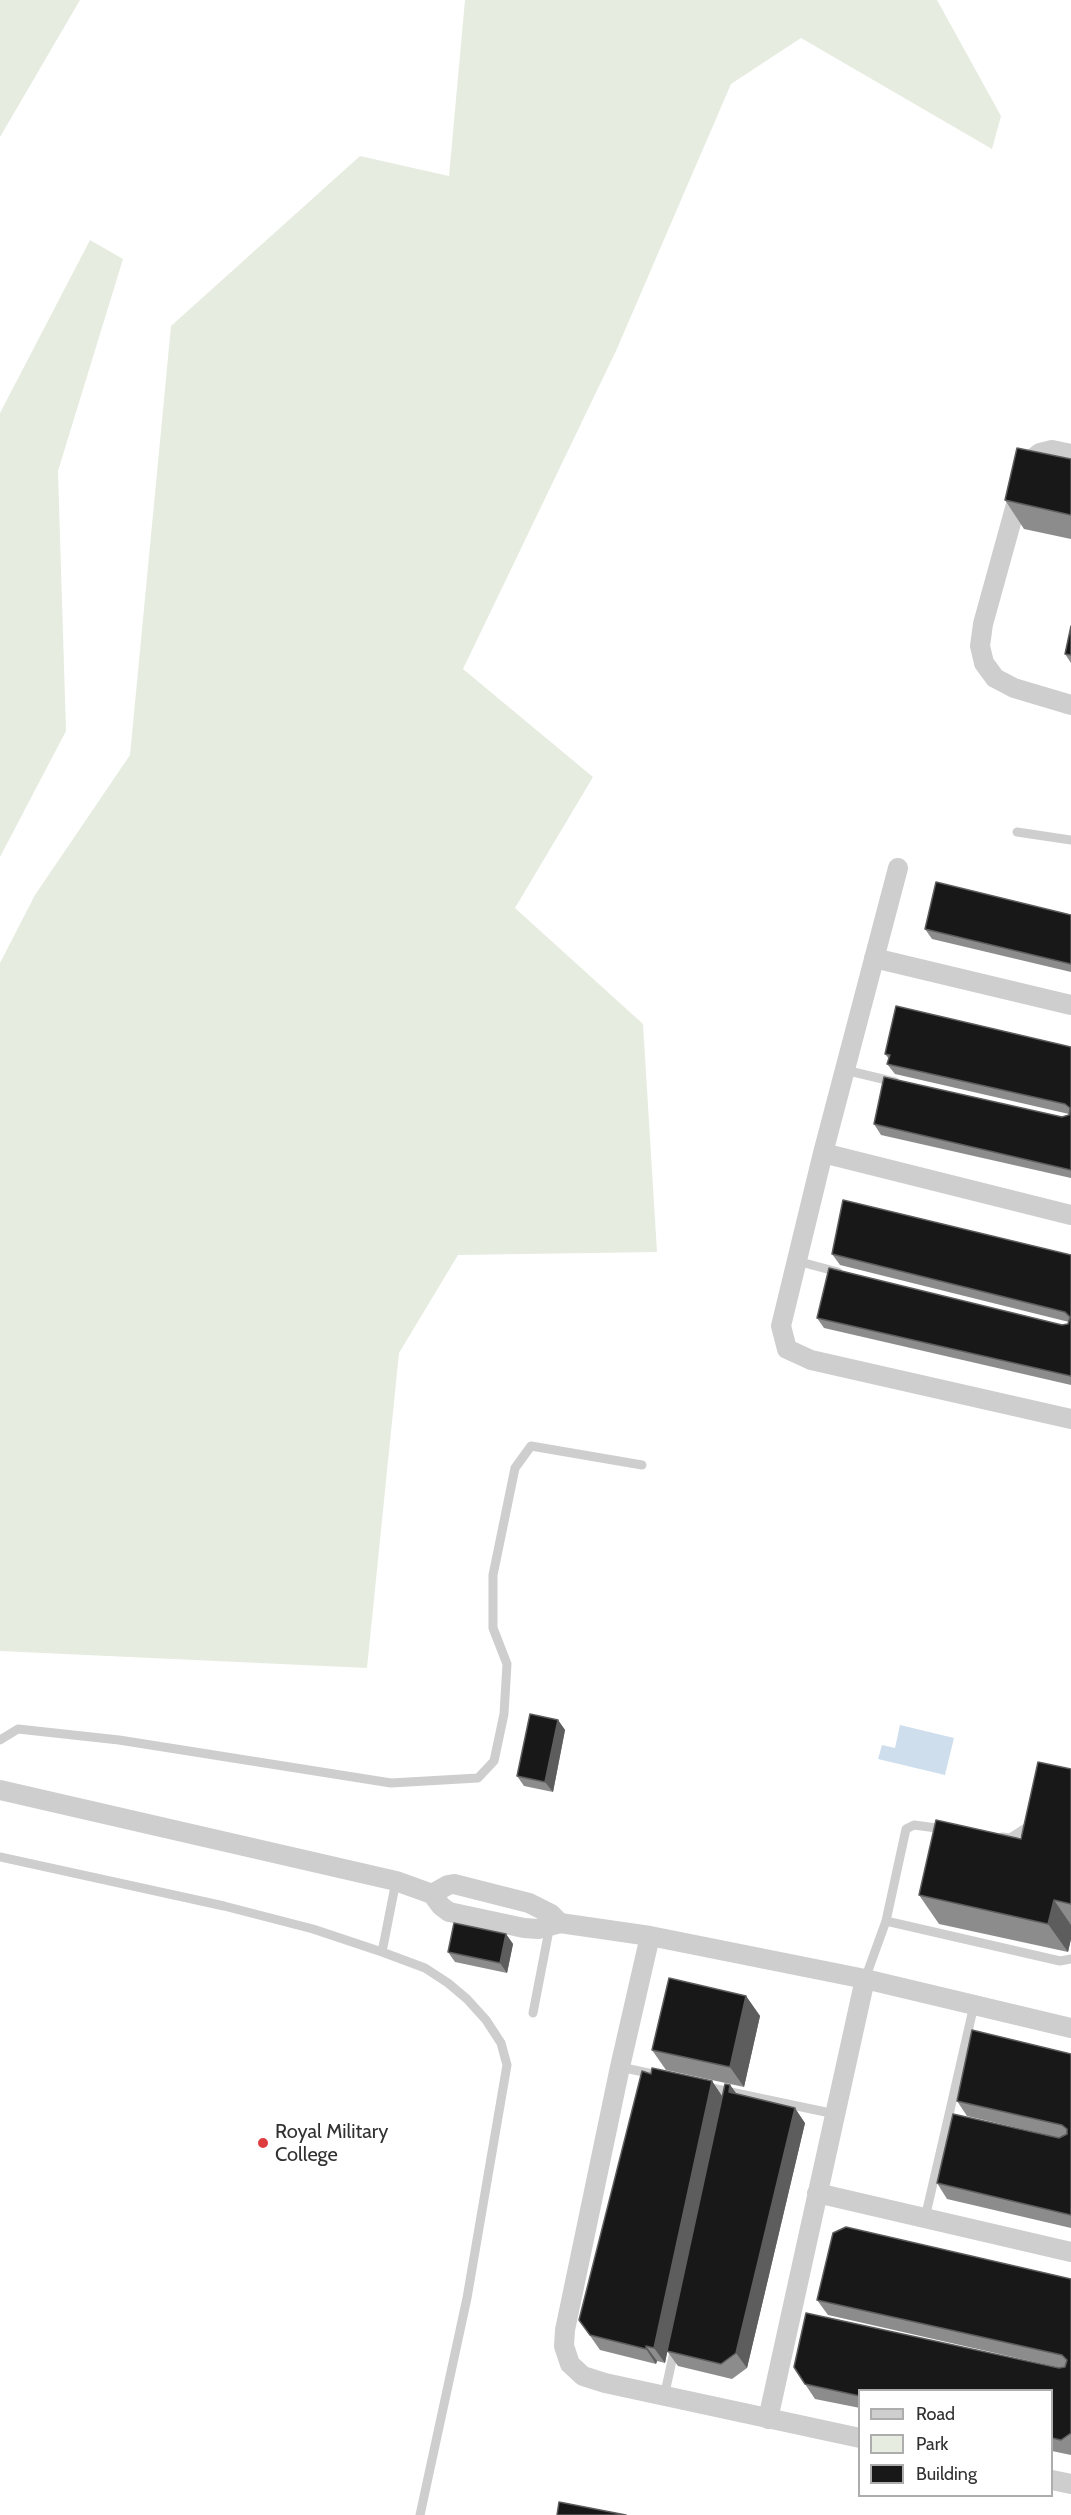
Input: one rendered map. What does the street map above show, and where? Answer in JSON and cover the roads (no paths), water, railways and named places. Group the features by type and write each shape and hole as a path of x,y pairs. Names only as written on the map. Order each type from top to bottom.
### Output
{"street":[{"path":"1071,454 1052,450 1040,453 1031,460 1025,472 983,624 981,646 984,663 995,678 1014,688 1071,705"},
{"path":"898,868 823,1153 781,1326 787,1348 811,1360 1071,1419"},
{"path":"874,958 1071,1005"},
{"path":"823,1153 1071,1215"},
{"path":"0,1790 396,1881 432,1894 449,1912 524,1928 554,1921 650,1936 865,1979 1071,2028"},
{"path":"432,1894 454,1884 529,1903 554,1921"},
{"path":"650,1936 565,2330 564,2346 570,2364 583,2376 664,2397 858,2438"},
{"path":"768,2419 796,2316 817,2193 865,1979"},
{"path":"817,2193 1071,2253"},
{"path":"1053,2480 1071,2484"}],"lane":[{"path":"1017,832 1071,840"},
{"path":"845,1070 910,1085"},
{"path":"797,1261 853,1276"},
{"path":"0,1740 18,1729 119,1740 391,1783 478,1778 494,1761 504,1714 507,1664 493,1628 493,1575 515,1468 531,1446 642,1465"},
{"path":"989,1835 1010,1838 1032,1824 1036,1816"},
{"path":"865,1979 886,1921 906,1829 914,1825 957,1831"},
{"path":"0,1857 224,1906 313,1929 382,1952 425,1968 448,1983 486,2020 501,2043 507,2065 467,2298 420,2515"},
{"path":"382,1952 396,1881"},
{"path":"533,2013 554,1921"},
{"path":"886,1921 1060,1961 1071,1959"},
{"path":"925,2218 974,2005"},
{"path":"620,2067 664,2077"},
{"path":"697,2084 835,2115"},
{"path":"727,2103 730,2092"},
{"path":"948,2119 971,2124"},
{"path":"664,2397 676,2341"}],"water":[{"path":"900,1725 954,1738 945,1775 878,1759 882,1745 895,1748"}],"place":[{"name":"Royal Military College","path":"263,2143"}]}
